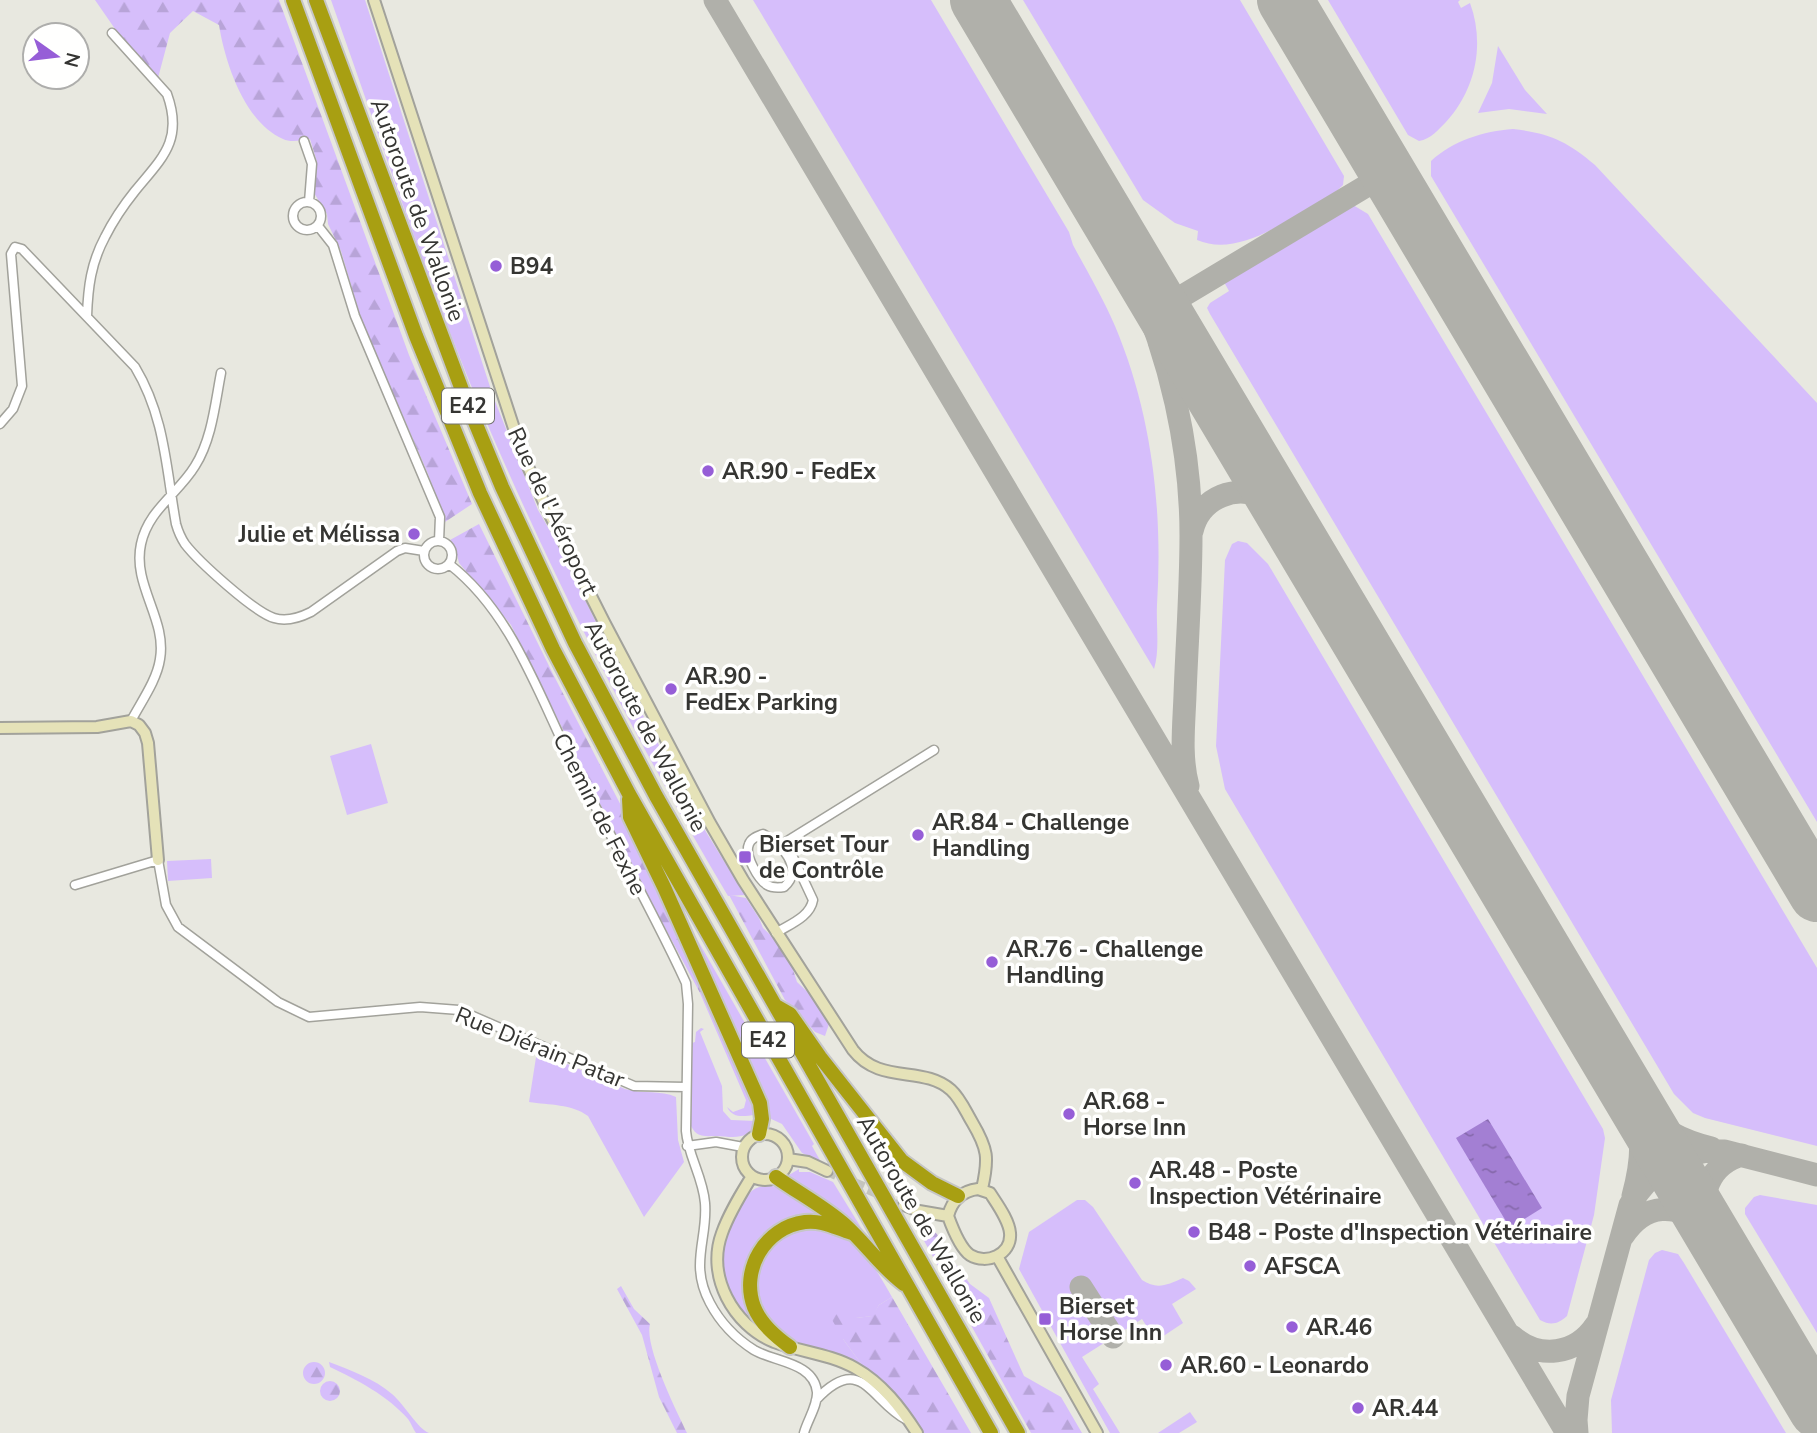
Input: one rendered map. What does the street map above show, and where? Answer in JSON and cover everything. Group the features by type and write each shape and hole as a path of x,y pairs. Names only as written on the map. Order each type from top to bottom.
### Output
{"highway":[{"name":"Autoroute de Wallonie","path":"293,0 416,336 480,493 553,649 629,794 991,1433"},
{"name":"Autoroute de Wallonie","path":"316,0 437,328 502,487 575,643 656,796 1018,1433"},
{"path":"629,794 630,817 760,1103 762,1119 759,1134"},
{"path":"774,1005 790,1014 820,1057 902,1161 958,1196"},
{"path":"776,1177 840,1222 871,1251 884,1269 908,1286"},
{"path":"790,1347 762,1322 754,1305 750,1281 755,1260 769,1239 795,1224 820,1222 852,1233"}],"street":[{"name":"Rue de l'Aéroport","path":"374,0 502,395 532,477 610,634 710,823 776,933 860,1060 881,1071 929,1080 952,1091 985,1145 988,1157 982,1189"},
{"path":"87,316 88,282 100,247 121,210 163,159 171,133 167,94 112,33"},
{"name":"Chemin de Fexhe","path":"304,141 312,164 309,202"},
{"name":"Chemin de Fexhe","path":"309,202 318,206 321,211 321,222 307,230 297,226 294,220 298,205 309,202"},
{"name":"Chemin de Fexhe","path":"318,226 333,245 359,327 440,517 439,541 451,549 449,564 445,568 434,569 425,562 424,551"},
{"path":"0,424 13,409 22,386 11,254 15,247 22,249 127,357 145,384 159,418 178,530 191,550 257,609 279,619 293,619 311,612 397,551 405,548 424,551 430,543 439,541"},
{"path":"0,728 97,727 131,722 158,668 161,650 158,630 139,574 140,545 151,517 194,469 201,456 221,373"},
{"name":"Chemin de Fexhe","path":"449,564 466,579 508,631 686,983 687,1146 702,1186 705,1205 699,1258 709,1301 723,1324 755,1351 797,1365 806,1372 817,1391 816,1400"},
{"name":"Rue Diérain Patar","path":"131,722 139,725 148,743 158,860 166,905 178,927 278,1002 309,1017 420,1007 459,1010 634,1086 686,1087"},
{"path":"781,845 934,750"},
{"path":"776,933 806,914 813,901 792,855 781,845 763,834 748,844 751,862 763,883 769,887 784,887 791,877 791,863 781,845"},
{"path":"75,885 158,860"},
{"path":"759,1134 774,1135 788,1152 782,1173 764,1180 752,1176 742,1163 743,1147 747,1141 759,1134"},
{"path":"687,1146 725,1142 743,1147"},
{"path":"788,1159 808,1162 827,1171"},
{"path":"752,1176 722,1233 718,1253 719,1274 725,1294 738,1317 758,1334 857,1369 883,1389 917,1433"},
{"path":"971,1189 982,1189 990,1193 1010,1232 1007,1247 997,1256 984,1260 966,1251 948,1216 958,1196 971,1189"},
{"path":"904,1205 919,1211 948,1216"},
{"path":"997,1256 1097,1433"},
{"path":"804,1433 816,1400 835,1383 854,1380 867,1384 896,1415 910,1422"}],"green space":[{"path":"95,0 279,0 409,355 472,504 445,522 428,474 361,319 341,251 328,224 327,214 314,193 317,162 310,139 286,140 258,120 232,74 219,25 193,11 170,33 158,78 122,39"},
{"path":"331,0 365,0 493,396 538,510 703,827 745,895 728,896 694,838 569,603 513,482 444,317"},
{"path":"753,0 931,0 1069,232 1128,359 1146,428 1156,498 1158,569 1154,669"},
{"path":"1023,0 1240,0 1344,176 1343,185 1322,201 1255,237 1226,244 1197,240 1198,231 1175,223 1143,200"},
{"path":"1328,0 1460,0 1458,2 1461,8 1470,3 1477,34 1471,81 1456,109 1434,134 1419,141 1408,135"},
{"path":"1498,46 1525,90 1547,114 1509,109 1478,113 1492,83"},
{"path":"1513,129 1557,140 1595,165 1817,403 1817,822 1431,176 1431,161 1449,148 1480,135"},
{"path":"1353,205 1368,214 1817,968 1817,1146 1705,1118 1693,1113 1674,1094 1207,308 1210,303 1229,291 1224,282"},
{"path":"479,524 629,821 705,991 700,993 617,838 511,625 459,563 450,540"},
{"path":"1238,541 1247,543 1268,564 1603,1129 1605,1138 1594,1215 1567,1316 1557,1322 1540,1320 1225,789 1216,746 1225,560 1232,544"},
{"path":"371,744 388,803 347,815 330,756"},
{"path":"211,859 212,878 168,881 167,861"},
{"path":"729,895 746,898 763,928 787,951 797,982 814,998 830,1021 825,1036 815,1032 785,1000"},
{"path":"673,897 814,1144 812,1146 821,1162 802,1153 782,1124 767,1117"},
{"path":"705,991 755,1115 736,1115 727,1107 733,1112 744,1108 746,1100 700,993"},
{"path":"704,1029 700,1032 722,1086 723,1111 731,1120 756,1121 745,1135 702,1136 691,1126 692,1043 695,1042 696,1032"},
{"path":"537,1051 625,1089 676,1097 678,1140 684,1162 644,1217 588,1116 568,1107 529,1102"},
{"path":"799,1169 799,1172 810,1172 833,1182 865,1234 784,1178"},
{"path":"770,1185 784,1190 823,1218 793,1220 747,1275 771,1335 741,1309 731,1295 723,1264 729,1229 741,1204 754,1189"},
{"path":"1760,1195 1817,1205 1817,1333 1745,1214 1745,1208 1754,1197"},
{"path":"1077,1200 1085,1200 1093,1207 1142,1280 1152,1285 1162,1285 1183,1278 1196,1289 1172,1304 1183,1323 1156,1341 1142,1319 1082,1357 1099,1384 1093,1389 1120,1433 1110,1433 1019,1269 1029,1232"},
{"path":"922,1222 937,1234 970,1284 989,1298 1024,1376 1061,1397 1082,1433 1031,1433 918,1230"},
{"path":"810,1225 843,1235 859,1247 892,1297 879,1305 873,1316 856,1318 843,1339 862,1365 841,1355 787,1339 762,1315 755,1290 758,1265 779,1236"},
{"path":"1662,1250 1678,1254 1786,1433 1612,1433 1611,1400 1649,1260"},
{"path":"621,1286 634,1309 650,1324 649,1334 656,1363 687,1433 677,1433 659,1397 642,1335 617,1289"},
{"path":"892,1297 971,1433 923,1433 886,1385 862,1365 827,1311 832,1305 840,1304 856,1318 872,1316 879,1305"},
{"path":"314,1362 322,1365 325,1373 322,1381 314,1384 306,1381 303,1373 306,1365"},
{"path":"329,1362 378,1384 397,1398 420,1427 429,1433 416,1433 408,1419 391,1403 330,1367"},
{"path":"326,1381 334,1381 340,1391 334,1401 326,1401 320,1395 320,1387"},
{"path":"1190,1412 1197,1422 1179,1433 1158,1433"}],"water":[{"path":"1488,1119 1542,1208 1510,1228 1456,1138"}],"taxiway":[{"path":"715,0 1567,1433"},
{"path":"1059,136 1134,277 1158,339 1176,403 1190,502 1190,575 1183,740 1188,786"},
{"path":"1159,342 1161,321 1174,301 1388,173"},
{"path":"1192,531 1196,519 1212,502 1222,496 1244,492 1267,500 1290,525"},
{"path":"1619,1076 1633,1108 1640,1134 1640,1162 1633,1196"},
{"path":"1637,1107 1653,1122 1671,1133 1711,1148"},
{"path":"1577,1433 1578,1396 1630,1205 1648,1181 1681,1158 1709,1151 1724,1151 1817,1175"},
{"path":"1707,1225 1704,1203 1709,1182 1722,1166 1742,1155"},
{"path":"1623,1236 1641,1217 1662,1210 1684,1213 1707,1225"},
{"path":"1081,1287 1113,1337"},
{"path":"1512,1336 1534,1349 1557,1351 1578,1343 1596,1325"}],"runway":[{"path":"978,0 1817,1410"},
{"path":"1285,0 1817,894"}],"tunnel":[{"path":"827,1171 904,1205"}],"place":[{"name":"B94","path":"496,266"},
{"name":"AR.90 - FedEx","path":"708,471"},
{"name":"Julie et Mélissa","path":"414,534"},
{"name":"AR.90 - FedEx Parking","path":"671,689"},
{"name":"AR.84 - Challenge Handling","path":"918,835"},
{"name":"Bierset Tour de Contrôle","path":"745,857"},
{"name":"AR.76 - Challenge Handling","path":"992,962"},
{"name":"AR.68 - Horse Inn","path":"1069,1114"},
{"name":"AR.48 - Poste Inspection Vétérinaire","path":"1135,1183"},
{"name":"B48 - Poste d'Inspection Vétérinaire","path":"1194,1232"},
{"name":"AFSCA","path":"1250,1266"},
{"name":"Bierset Horse Inn","path":"1045,1319"},
{"name":"AR.46","path":"1292,1327"},
{"name":"AR.60 - Leonardo","path":"1166,1365"},
{"name":"AR.44","path":"1358,1408"}]}
